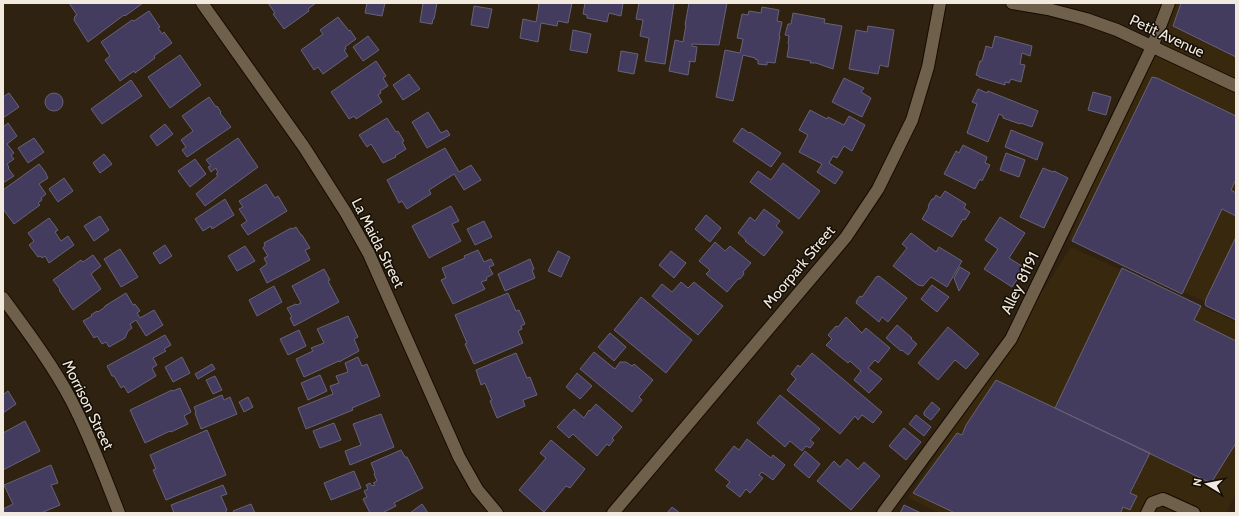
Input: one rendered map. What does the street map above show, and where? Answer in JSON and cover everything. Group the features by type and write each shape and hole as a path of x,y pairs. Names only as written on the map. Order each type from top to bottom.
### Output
{"street":[{"name":"La Maida Street","path":"202,3 304,147 346,213 369,254 458,457 477,489 497,513"},
{"name":"Moorpark Street","path":"613,513 846,237 878,189 912,120 928,67 940,3"},
{"name":"Petit Avenue","path":"1012,3 1048,9 1086,19 1117,30 1236,86"},
{"name":"Alley 81191","path":"883,513 1011,339 1152,47 1170,3"},
{"name":"Morrison Street","path":"3,298 47,360 71,400 92,446 119,513"},
{"path":"1147,513 1152,503 1163,499 1194,513"}],"shaded area":[{"path":"1163,3 1236,3 1236,316 1069,240"},
{"path":"1071,247 1236,322 1236,493 1226,513 940,513 908,498"}],"building":[{"path":"69,3 143,3 125,16 124,15 88,42 74,20 75,16 77,15"},
{"path":"268,3 316,3 308,9 309,11 284,29 273,14 275,13"},
{"path":"367,3 385,3 382,16 365,13"},
{"path":"423,3 437,3 432,24 420,22"},
{"path":"534,3 572,3 568,23 558,21 557,26 541,23 538,42 520,38 523,19 536,22 539,4"},
{"path":"585,3 623,3 621,16 609,13 607,22 587,18 587,15 583,14"},
{"path":"639,3 674,3 665,64 645,61 649,38 640,36 643,20 636,19"},
{"path":"689,3 727,3 719,45 692,44 692,46 697,47 695,62 689,61 688,75 669,71 675,40 683,42"},
{"path":"1181,3 1236,3 1236,57 1173,26"},
{"path":"474,6 492,9 488,28 471,25"},
{"path":"762,7 779,10 777,21 782,22 775,63 767,62 767,65 758,64 758,60 755,58 743,55 733,101 716,97 725,50 740,53 743,39 737,38 742,14 748,15 749,11 761,13"},
{"path":"149,11 160,27 158,28 162,34 164,32 172,43 154,56 155,58 135,73 134,71 120,81 105,60 110,56 101,42 132,20 134,21"},
{"path":"793,13 825,19 824,23 842,26 833,69 816,63 810,63 811,61 787,57 789,36 785,35 788,24 791,24"},
{"path":"338,17 356,39 345,47 346,49 344,50 348,56 323,74 318,67 314,70 301,50 323,34 320,30"},
{"path":"868,26 894,30 888,67 880,65 878,74 849,69 856,30 867,32"},
{"path":"573,30 591,34 587,53 570,50"},
{"path":"368,36 379,50 363,61 353,47"},
{"path":"995,36 1032,46 1030,56 1022,53 1020,64 1025,65 1021,82 1011,79 1009,83 1005,82 1005,85 976,75 986,46 992,48"},
{"path":"621,51 638,54 634,74 618,71"},
{"path":"180,55 201,85 170,108 148,77"},
{"path":"376,61 386,76 383,78 388,86 380,91 381,93 378,95 382,102 356,119 354,116 349,119 331,92"},
{"path":"409,74 420,89 403,100 393,85"},
{"path":"1152,77 1236,116 1236,179 1231,190 1236,193 1236,216 1222,209 1182,294 1072,241"},
{"path":"844,78 864,88 861,92 871,98 862,117 832,102"},
{"path":"131,80 142,96 102,124 91,109"},
{"path":"978,89 987,93 988,91 1038,111 1032,127 1003,118 1003,116 999,114 988,142 967,133 977,104 972,102"},
{"path":"1093,92 1111,97 1106,115 1088,110"},
{"path":"9,93 19,107 3,118 3,97"},
{"path":"54,93 60,96 63,102 60,108 54,111 48,108 45,102 48,96"},
{"path":"209,97 231,127 187,157 182,150 186,147 181,140 193,131 182,116"},
{"path":"810,110 827,119 828,117 844,125 849,116 865,125 852,151 844,146 837,158 833,156 829,163 843,172 835,184 817,172 822,164 799,152 808,135 799,130"},
{"path":"428,112 441,133 447,130 450,135 427,148 412,122"},
{"path":"387,118 396,132 398,131 404,141 402,142 406,149 395,156 396,157 383,163 371,144 367,147 359,135"},
{"path":"8,123 17,136 7,144 14,153 11,155 14,159 7,164 14,176 3,183 3,127"},
{"path":"165,124 173,134 157,146 150,136"},
{"path":"742,128 781,153 771,167 733,141"},
{"path":"1011,130 1043,143 1037,160 1005,147"},
{"path":"34,138 44,152 28,163 18,148"},
{"path":"238,138 258,167 205,206 196,194 218,176 216,174 218,173 216,168 211,172 208,167 211,166 206,160"},
{"path":"963,145 987,157 985,163 990,165 982,181 980,179 975,189 944,174 956,151 959,153"},
{"path":"445,148 459,172 471,165 481,180 464,190 454,174 429,190 431,194 407,209 402,201 399,203 387,180"},
{"path":"1006,153 1025,160 1019,177 1000,170"},
{"path":"104,154 112,164 100,173 93,163"},
{"path":"195,159 206,174 190,187 178,171"},
{"path":"783,163 820,191 799,219 750,182 758,171 771,180"},
{"path":"39,164 48,178 39,184 46,194 38,203 40,205 14,224 3,209 3,190"},
{"path":"1043,168 1053,172 1054,171 1068,178 1044,228 1020,217"},
{"path":"64,178 73,191 58,202 49,189"},
{"path":"266,184 275,198 278,196 287,211 248,235 241,225 247,221 239,209 243,207 239,201"},
{"path":"945,191 966,204 964,208 970,212 965,220 963,219 952,237 922,219 932,199 934,199 936,195 940,198"},
{"path":"225,199 234,215 212,229 211,226 203,231 195,219"},
{"path":"451,206 459,221 452,224 461,241 429,258 412,226"},
{"path":"764,209 780,221 776,226 783,232 764,256 745,241 746,240 738,233 750,217 755,221"},
{"path":"706,215 721,228 710,242 695,229"},
{"path":"100,216 109,230 94,241 84,226"},
{"path":"1000,217 1025,233 1009,258 1025,268 1012,287 984,269 998,249 985,240"},
{"path":"49,218 58,230 55,232 61,241 68,236 74,245 49,263 45,256 42,258 40,256 38,257 29,245 34,241 28,233"},
{"path":"484,221 492,237 475,245 467,229"},
{"path":"296,227 310,248 305,250 310,260 267,283 260,269 267,264 264,258 268,256 263,248 265,245 264,243 291,228"},
{"path":"911,233 936,252 939,247 962,261 947,287 931,277 923,286 918,285 893,266 907,248 902,244"},
{"path":"1236,237 1236,320 1206,306 1205,304"},
{"path":"715,242 725,251 730,246 751,263 743,272 744,274 740,279 738,279 727,292 706,274 710,270 699,261"},
{"path":"165,245 172,256 160,264 153,253"},
{"path":"245,246 255,261 237,271 228,256"},
{"path":"120,249 138,277 121,287 104,259"},
{"path":"478,250 484,262 491,259 494,265 489,267 493,274 486,278 487,280 481,282 485,289 453,304 441,280 446,278 442,268 465,258 464,256"},
{"path":"558,251 570,257 561,277 548,271"},
{"path":"671,251 686,263 674,278 659,265"},
{"path":"93,255 101,266 91,274 101,289 73,310 53,280 81,260 83,262"},
{"path":"530,259 534,269 532,270 535,278 505,291 498,274"},
{"path":"960,267 970,273 959,291 954,278"},
{"path":"1122,268 1201,306 1194,320 1236,341 1236,443 1211,483 1055,408"},
{"path":"324,269 330,280 328,281 339,302 294,326 290,318 292,317 287,308 301,303 292,286"},
{"path":"879,276 907,298 888,322 882,317 879,322 856,303 876,277"},
{"path":"681,282 688,288 694,282 723,306 698,335 652,296 662,284 672,292"},
{"path":"932,285 949,297 937,312 921,299"},
{"path":"274,286 282,302 257,316 249,300"},
{"path":"126,293 133,305 135,304 140,311 137,313 140,318 154,310 163,325 146,336 136,320 130,324 132,328 128,331 125,338 109,347 106,342 102,344 97,336 94,338 83,321"},
{"path":"508,293 516,311 519,310 525,324 521,326 522,329 518,331 523,343 474,364 455,315"},
{"path":"641,297 692,340 666,373 614,330"},
{"path":"348,316 358,337 354,339 359,351 339,362 304,377 296,359 313,351 311,348 324,343 317,329"},
{"path":"846,317 862,333 866,328 890,348 878,363 875,360 868,368 882,379 869,393 854,380 861,371 850,361 848,363 826,345 832,339 828,335 836,326 838,327"},
{"path":"897,325 917,344 908,355 886,338"},
{"path":"948,327 979,354 966,369 955,360 938,380 918,363"},
{"path":"299,330 306,346 288,355 280,339"},
{"path":"610,333 626,347 614,361 598,347"},
{"path":"165,335 171,345 164,349 166,351 153,358 157,365 152,368 156,376 128,393 124,386 121,388 107,366"},
{"path":"594,352 615,369 620,362 626,362 632,366 634,364 653,380 639,397 642,400 632,412 580,369"},
{"path":"516,353 527,378 530,377 537,395 523,400 525,406 497,418 485,383 481,385 476,370"},
{"path":"812,353 882,412 873,423 862,415 858,420 855,416 840,434 787,390 796,379 791,374 798,365 800,367"},
{"path":"182,357 190,373 173,382 165,367"},
{"path":"358,357 362,366 367,364 380,396 352,408 353,410 306,429 298,408 333,394 330,386 339,383 336,376 348,372 345,363"},
{"path":"212,364 215,369 198,379 195,374"},
{"path":"577,373 592,386 580,399 566,387"},
{"path":"320,375 327,391 308,400 301,383"},
{"path":"215,376 222,390 213,394 206,380"},
{"path":"996,380 1150,453 1130,493 1137,496 1130,510 1123,507 1121,512 1124,513 955,513 913,493 957,433 962,435 966,425"},
{"path":"180,388 191,412 184,416 188,424 145,443 130,410 172,390 173,391"},
{"path":"8,391 16,404 3,413 3,392 4,394"},
{"path":"222,395 224,400 230,397 237,414 201,429 194,407"},
{"path":"780,395 820,429 810,440 814,443 810,448 806,446 802,451 790,441 785,447 757,423"},
{"path":"248,397 253,407 244,412 239,402"},
{"path":"932,402 940,409 931,420 924,415 924,412"},
{"path":"596,404 622,427 612,438 614,440 609,446 607,444 597,456 573,434 569,438 557,427 574,409 584,418 589,410 590,411"},
{"path":"381,414 394,447 350,465 345,451 361,445 353,424"},
{"path":"916,415 931,427 924,436 909,424"},
{"path":"25,421 40,451 3,470 3,433"},
{"path":"334,423 341,440 320,448 313,431"},
{"path":"904,428 921,442 906,460 889,446"},
{"path":"207,430 226,475 166,500 153,470 156,469 150,455"},
{"path":"747,439 771,458 773,455 785,465 773,480 762,472 759,475 763,478 750,493 746,489 740,497 726,486 730,482 715,470 734,446 739,450"},
{"path":"551,440 585,469 570,488 566,486 544,512 519,490 546,458 540,453"},
{"path":"401,450 405,457 407,457 423,488 394,503 396,506 382,513 370,513 363,499 367,497 364,491 368,489 366,485 370,483 372,486 375,485 373,483 377,481 371,463"},
{"path":"805,451 820,464 809,478 794,465"},
{"path":"847,459 858,469 864,462 880,476 851,510 817,481 834,461 840,467"},
{"path":"51,465 58,483 51,485 60,505 41,513 3,513 3,509 13,504 4,485"},
{"path":"354,471 361,488 331,500 324,483"},
{"path":"223,485 227,494 221,496 227,510 225,513 174,513 171,505"},
{"path":"251,504 255,513 234,513 233,511"},
{"path":"422,504 428,513 410,513"},
{"path":"904,505 921,513 900,513"},
{"path":"672,507 680,513 667,513"}]}
